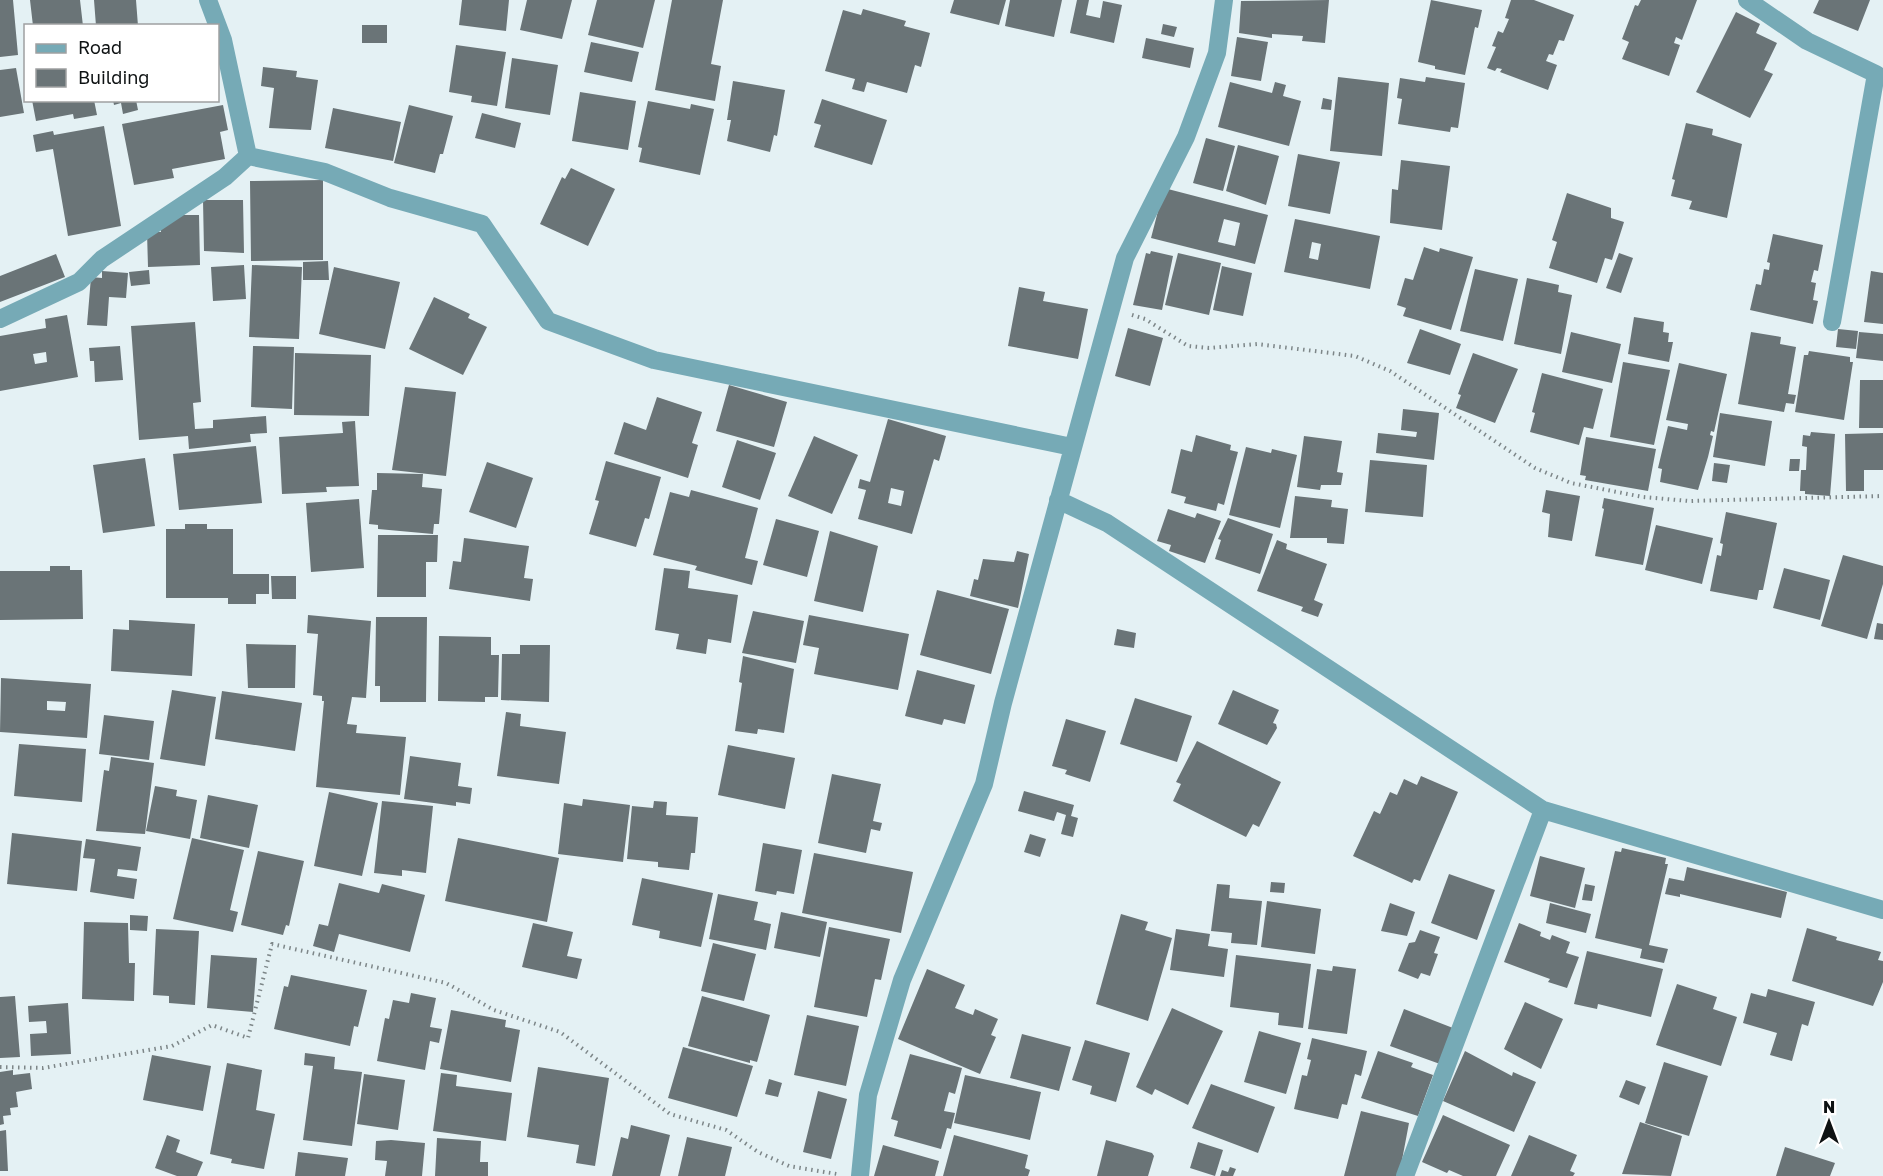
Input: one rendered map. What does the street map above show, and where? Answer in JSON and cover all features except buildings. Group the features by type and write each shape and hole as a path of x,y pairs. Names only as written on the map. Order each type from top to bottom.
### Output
{"street":[{"path":"208,0 217,24"},
{"path":"860,1176 868,1095 902,980 984,784 1072,447 1125,258 1186,137 1217,53 1224,0"},
{"path":"1747,0 1807,41 1879,75 1833,322"},
{"path":"219,29 248,156"},
{"path":"0,319 79,282 102,259 225,177 248,156"},
{"path":"248,156 326,172 390,198 482,224 548,321 654,360 1072,447"},
{"path":"1058,500 1107,523 1543,810 1883,910"},
{"path":"1405,1176 1543,810"}],"path":[{"path":"1111,309 1145,319 1188,346 1209,348 1257,344 1355,356 1390,371 1535,468 1571,483 1643,497 1689,501 1883,496"},
{"path":"0,1067 43,1068 171,1046 212,1025 248,1038 272,944 446,983 494,1010 560,1032 669,1114 726,1130 758,1152 789,1166 846,1176"}]}
